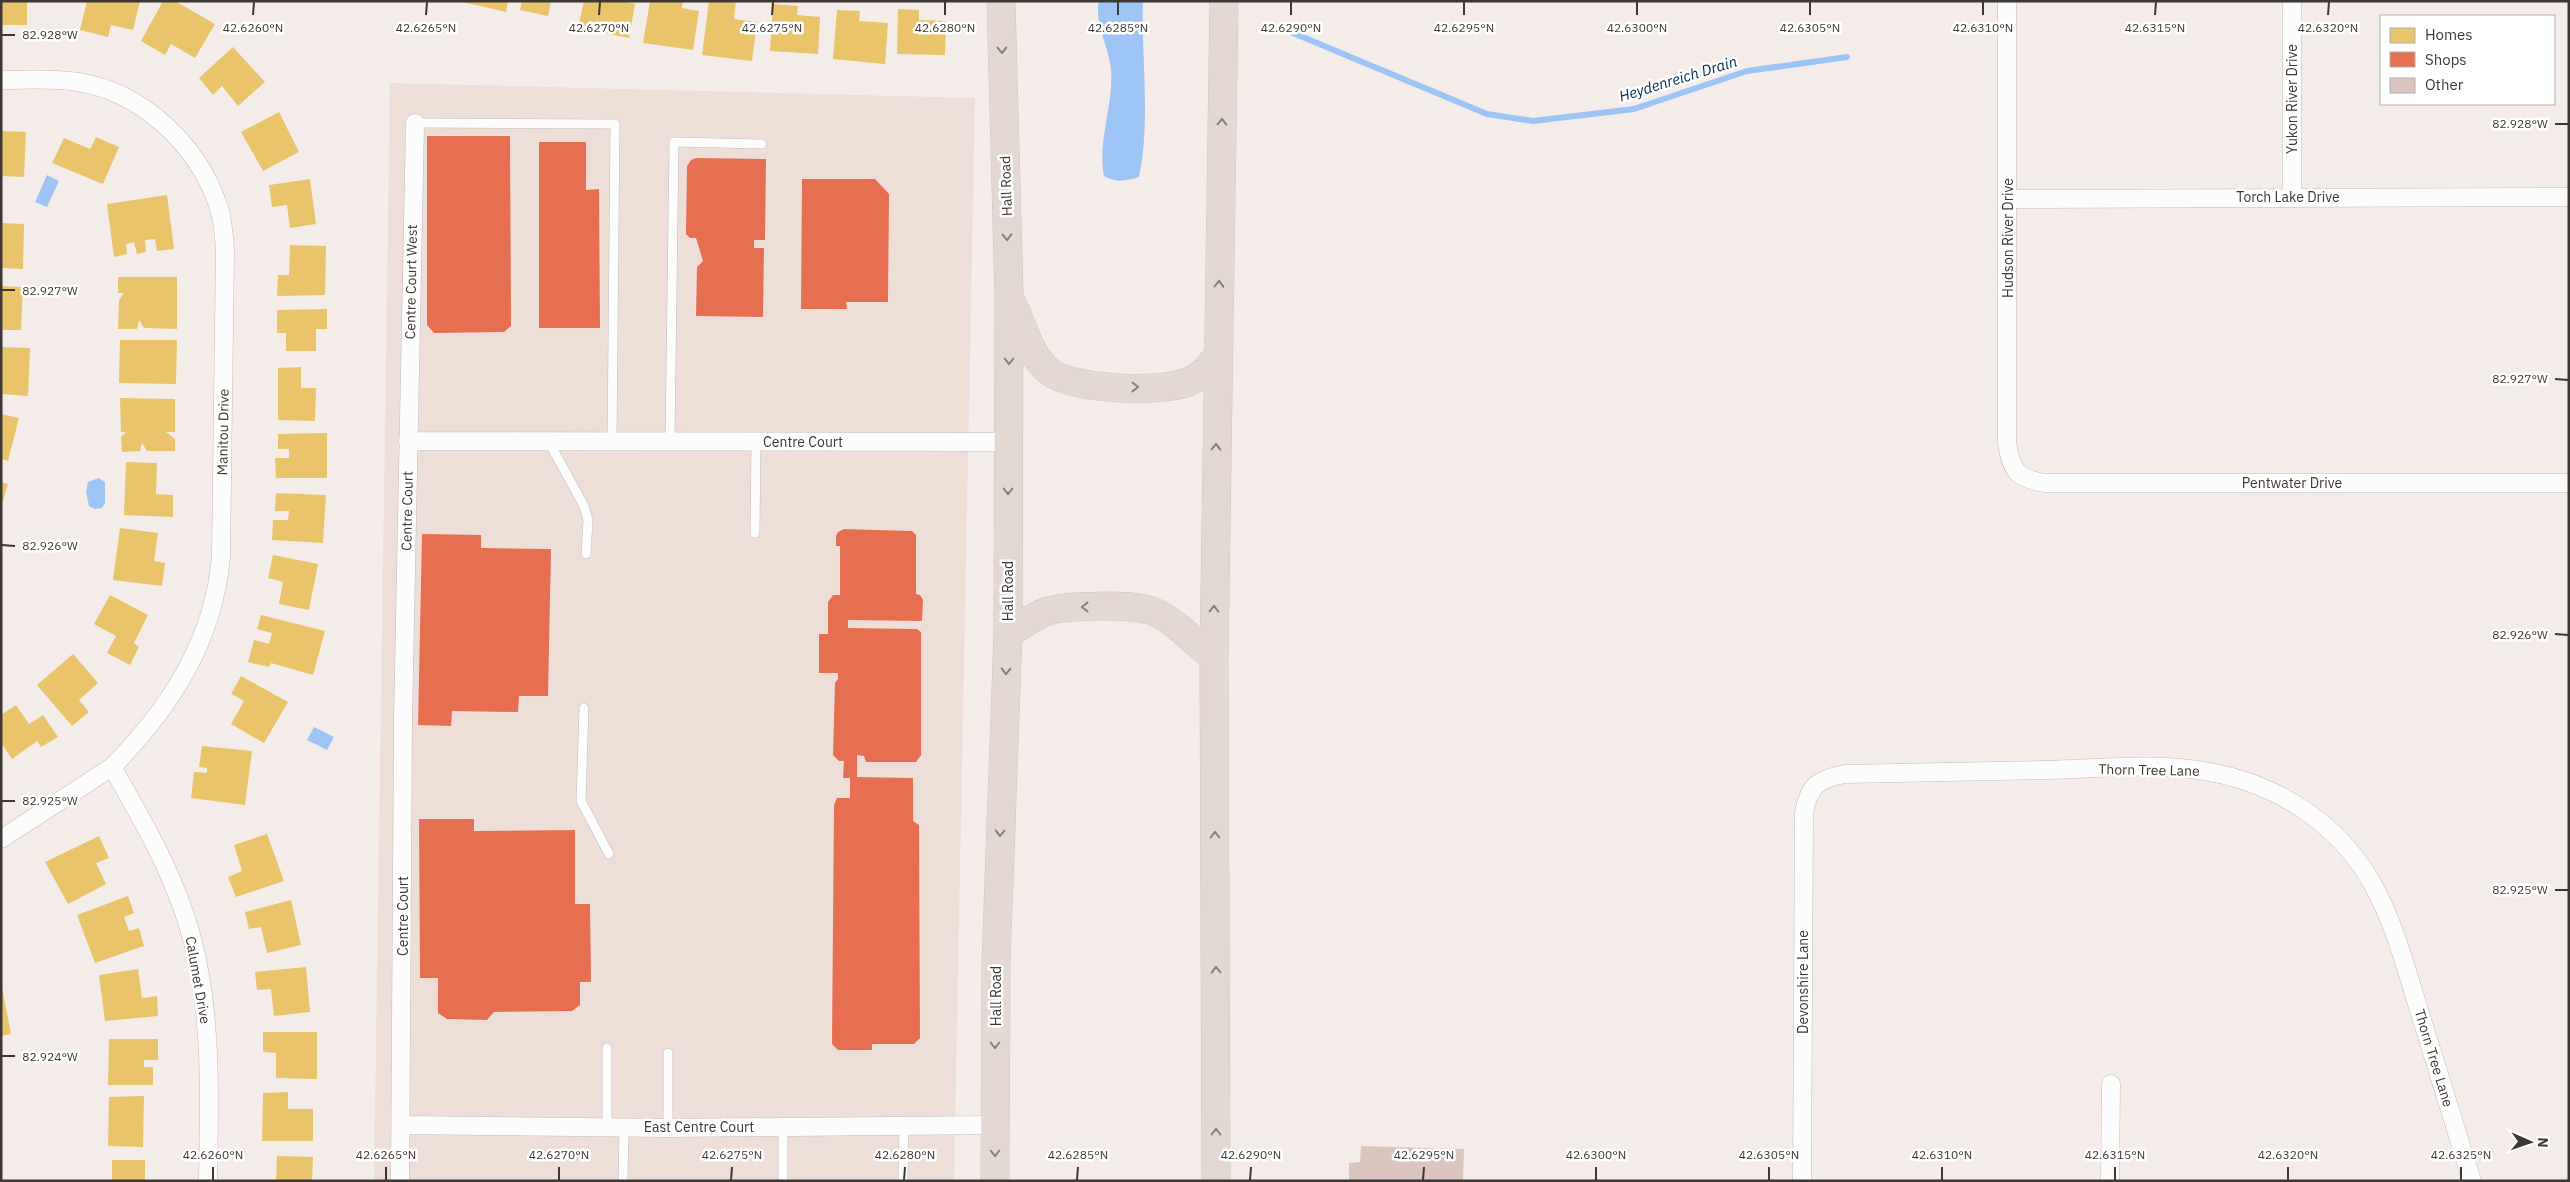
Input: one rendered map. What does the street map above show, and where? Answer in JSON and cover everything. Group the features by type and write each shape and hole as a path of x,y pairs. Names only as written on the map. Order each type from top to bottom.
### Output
{"highway":[{"name":"Hall Road","path":"995,1181 996,962 1008,634 1009,295 1001,1"},
{"path":"1216,1181 1214,658 1217,357 1224,1"},
{"path":"1009,295 1036,355 1048,371 1064,381 1086,386 1170,388 1203,374 1217,357"},
{"path":"1008,634 1047,611 1060,609 1134,608 1152,611 1171,622 1214,658"}],"street":[{"name":"Hudson River Drive","path":"2007,1 2007,442 2009,457 2016,473"},
{"name":"Yukon River Drive","path":"2292,1 2292,196"},
{"name":"Manitou Drive","path":"1,80 78,82 134,101 160,120 192,155 211,188 223,221 226,250 221,556 217,588 206,628 176,690 154,722 112,767 1,839"},
{"name":"Centre Court West","path":"408,441 415,122"},
{"name":"Torch Lake Drive","path":"2008,199 2292,196 2569,197"},
{"name":"Centre Court","path":"400,1181 402,1125 403,720 408,441 1008,442"},
{"name":"Pentwater Drive","path":"2016,473 2032,481 2046,483 2569,483"},
{"name":"Calumet Drive","path":"112,767 146,827 168,872 185,918 198,964 208,1046 208,1181"},
{"name":"Thorn Tree Lane","path":"1814,785 1829,777 1845,774 2179,769 2202,770 2233,777 2267,789 2289,800 2327,828 2343,844 2371,881 2382,903 2392,926 2472,1181"},
{"name":"Devonshire Lane","path":"1802,1181 1804,813 1806,798 1814,785"},
{"path":"2110,1181 2111,1084"},
{"name":"East Centre Court","path":"402,1125 607,1128 995,1125"}],"lane":[{"path":"415,122 616,124 612,442"},
{"path":"670,442 674,142 762,144"},
{"path":"549,442 584,506 588,520 586,554"},
{"path":"755,533 756,442"},
{"path":"584,708 581,801 609,854"},
{"path":"607,1048 607,1128"},
{"path":"668,1053 668,1128"},
{"path":"904,1126 904,1181"},
{"path":"783,1127 783,1181"},
{"path":"623,1181 624,1128"}],"shaded area":[{"path":"390,83 975,98 954,1181 374,1181"}],"water":[{"path":"1099,1 1143,1 1145,112 1143,155 1139,177 1125,180 1113,180 1104,176 1102,163 1110,96 1111,69 1098,19"},
{"path":"47,175 59,181 47,207 35,202"},
{"path":"99,478 105,482 105,503 102,508 95,509 89,506 86,492 88,482"},
{"path":"314,727 334,737 327,750 307,740"}],"building: Homes":[{"path":"1,1 27,1 27,25 1,25"},
{"path":"87,1 140,1 133,30 111,25 108,37 80,30"},
{"path":"163,1 175,1 215,24 195,58 171,44 165,55 141,41"},
{"path":"458,1 508,1 506,12"},
{"path":"522,1 551,1 548,16 520,10"},
{"path":"584,1 623,1 635,4 629,38 578,28"},
{"path":"650,1 683,1 682,8 699,11 693,50 643,43"},
{"path":"709,1 736,1 734,19 757,22 752,61 702,55"},
{"path":"773,4 798,6 797,15 820,17 818,54 770,51"},
{"path":"898,9 919,10 919,20 946,21 945,55 897,54"},
{"path":"837,10 860,11 859,21 888,23 885,64 833,59"},
{"path":"233,47 265,82 238,106 222,86 213,95 199,78"},
{"path":"279,112 299,152 263,171 241,132"},
{"path":"1,131 26,132 24,177 1,176"},
{"path":"96,137 119,147 103,184 52,163 64,138 90,149"},
{"path":"310,179 316,224 290,228 287,205 272,207 269,185"},
{"path":"167,195 174,249 157,251 155,239 145,240 146,252 137,254 134,242 126,244 127,254 114,257 107,204"},
{"path":"1,223 24,224 23,269 1,268"},
{"path":"290,245 326,246 325,295 277,296 278,275 289,275"},
{"path":"118,277 177,277 177,329 144,328 139,320 137,329 118,329 119,300 124,293 118,293"},
{"path":"1,286 23,287 21,330 1,330"},
{"path":"327,309 327,329 316,329 316,351 286,351 286,333 277,333 277,310"},
{"path":"120,340 177,340 176,384 119,383"},
{"path":"1,347 30,348 28,396 1,394"},
{"path":"301,367 301,388 316,388 315,421 278,420 278,368"},
{"path":"120,398 175,399 175,432 166,432 175,439 175,451 147,451 142,443 140,451 122,452 121,437 126,432 121,432"},
{"path":"1,414 19,418 8,461 1,459"},
{"path":"327,433 327,478 276,478 275,458 289,458 289,449 278,449 278,434"},
{"path":"126,462 157,463 156,494 173,495 173,517 124,515"},
{"path":"1,482 8,484 2,504 1,504"},
{"path":"276,493 326,495 323,543 272,540 273,520 288,520 289,511 275,511"},
{"path":"120,528 158,533 154,561 165,563 162,586 113,580"},
{"path":"273,555 318,564 309,610 279,604 283,582 268,578"},
{"path":"110,595 148,615 134,643 139,647 130,665 107,653 116,636 94,624"},
{"path":"261,615 325,631 313,675 271,663 269,667 248,662 254,640 269,644 272,633 257,629"},
{"path":"73,654 98,683 79,700 89,712 72,726 37,685"},
{"path":"241,676 288,702 264,743 231,724 244,701 231,694"},
{"path":"16,705 29,724 43,715 58,737 41,747 37,741 12,759 1,743 1,715"},
{"path":"202,746 252,751 245,805 191,798 194,772 207,773 207,768 199,767"},
{"path":"267,834 284,881 236,897 228,877 242,871 234,845"},
{"path":"99,836 109,858 96,863 106,884 68,904 45,862"},
{"path":"128,896 134,913 124,917 129,931 139,928 144,946 95,963 77,915"},
{"path":"291,900 301,945 267,953 261,927 249,929 245,912"},
{"path":"306,967 310,1012 274,1016 271,989 257,990 255,972"},
{"path":"138,969 142,998 157,996 158,1016 105,1021 99,975"},
{"path":"1,982 11,1034 1,1036"},
{"path":"263,1032 317,1032 317,1079 276,1078 276,1053 263,1052"},
{"path":"109,1039 158,1039 158,1060 144,1060 144,1067 153,1067 153,1085 108,1085"},
{"path":"288,1092 288,1109 313,1109 313,1141 262,1141 263,1093"},
{"path":"144,1096 143,1147 108,1146 109,1097"},
{"path":"277,1156 313,1157 312,1181 276,1181"},
{"path":"112,1160 145,1160 145,1181 112,1181"}],"building: Shops":[{"path":"427,136 510,136 511,326 504,332 434,333 427,325"},
{"path":"539,142 586,142 586,190 599,189 600,328 539,328"},
{"path":"696,158 766,159 765,240 754,240 754,248 764,248 763,317 696,316 697,267 703,261 696,238 690,238 686,234 687,166 691,160"},
{"path":"802,179 875,179 889,194 888,302 846,302 847,309 801,309"},
{"path":"844,529 912,531 916,535 916,594 920,595 923,600 922,621 848,620 848,628 917,629 921,632 921,755 916,762 866,762 864,756 857,755 857,777 913,778 913,821 919,825 920,1038 914,1044 872,1044 872,1050 838,1050 832,1044 834,805 837,798 850,798 850,778 843,778 844,761 839,761 833,755 835,683 838,679 838,673 819,673 819,634 828,634 828,602 833,595 840,595 840,546 836,546 836,536 838,532"},
{"path":"422,534 481,535 481,548 551,549 548,696 519,696 518,712 452,711 451,726 418,725"},
{"path":"419,819 474,819 474,831 575,830 575,904 590,904 591,982 580,982 580,1005 572,1011 494,1012 487,1020 447,1019 438,1013 438,978 420,978"}],"building: Other":[{"path":"1361,1146 1464,1149 1463,1181 1349,1181 1349,1163 1360,1162"}],"waterway":[{"name":"Heydenreich Drain","path":"1293,33 1487,114 1533,121 1634,109 1747,71 1847,57"}]}
